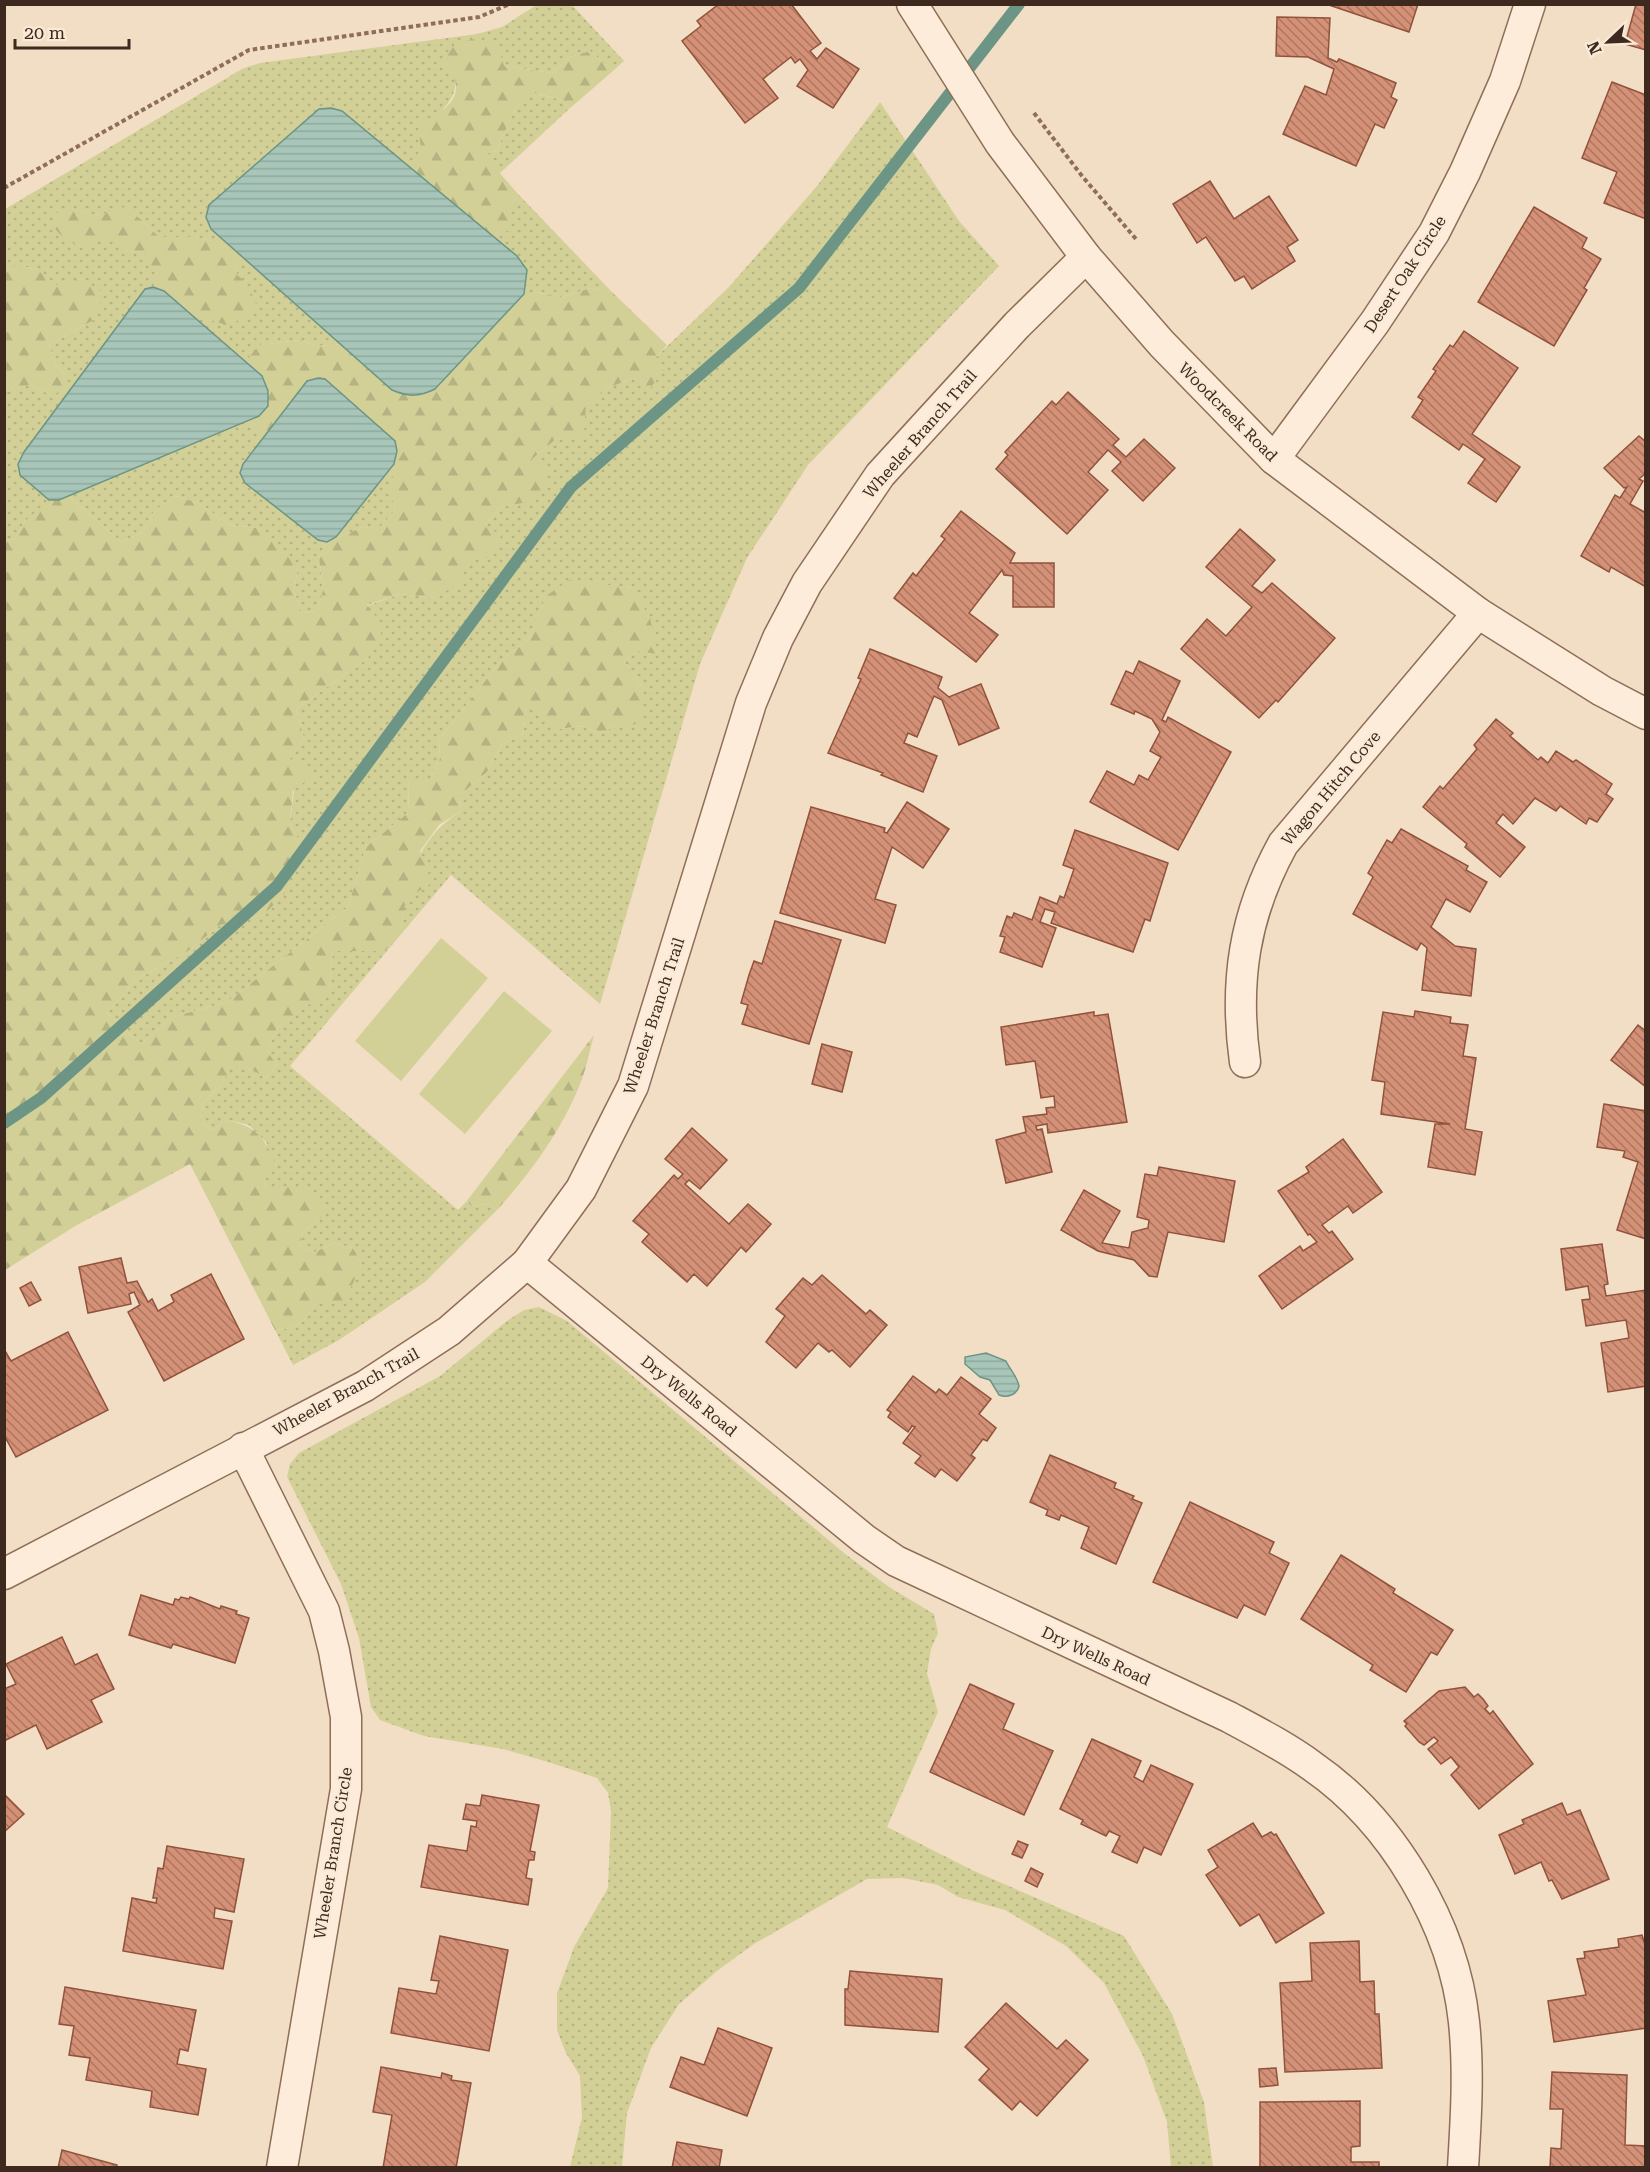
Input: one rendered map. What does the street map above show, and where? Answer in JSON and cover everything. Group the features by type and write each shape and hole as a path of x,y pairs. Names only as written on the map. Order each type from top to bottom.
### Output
{"street":[{"name":"Desert Oak Circle","path":"1274,459 1375,322 1434,233 1465,172 1505,81 1530,4"},
{"name":"Woodcreek Road","path":"915,10 999,143 1086,257 1162,344 1274,459 1478,613 1602,691 1646,714"},
{"name":"Wheeler Branch Trail","path":"4,1574 408,1360 449,1332 527,1263 581,1189 633,1086 751,703 778,638 807,583 880,475 1033,309 1086,257"},
{"name":"Wagon Hitch Cove","path":"1245,1062 1239,1021 1240,979 1245,939 1268,871 1289,836 1478,613"},
{"name":"Dry Wells Road","path":"527,1263 864,1539 896,1562 1229,1718 1277,1743 1313,1766 1338,1787 1403,1860 1425,1895 1454,1970 1464,2020 1468,2084 1463,2168"},
{"name":"Wheeler Branch Circle","path":"243,1448 324,1611 340,1682 347,1745 346,1789 282,2168"}],"path":[{"path":"4,188 249,50 479,17 510,4"},
{"path":"1034,113 1082,176 1136,239"}],"green space":[{"path":"538,4 572,5 624,61 613,71 590,51 570,57 552,73 504,66 454,74 454,92 437,116 510,207 519,195 612,292 591,288 561,297 535,292 392,390 340,344 316,346 301,340 259,345 397,451 391,492 395,510 379,529 363,527 327,542 319,558 323,590 317,611 302,613 294,591 298,568 258,528 230,525 198,503 175,496 154,511 142,533 121,542 69,496 25,521 15,538 5,542 5,397 10,389 31,385 51,395 66,375 56,365 49,345 97,318 82,279 55,286 38,272 26,267 5,270 5,209 242,69 260,63 477,34 502,27","holes":["70,208 103,214 123,208 142,220 159,237 195,237 208,240 242,257 235,264 237,276 246,282 214,319 188,311 170,296 145,252 128,251 116,240 100,240"]},
{"path":"475,39 497,42 504,66 552,73 570,57 590,51 613,71 569,109 562,100 535,93 515,108 497,150 484,155 519,195 510,207 512,230 491,235 418,175 415,159 421,149 418,123 439,113 453,99 456,91 451,72 442,62 456,43"},
{"path":"534,93 562,100 569,109 499,174 483,155 497,150 515,108"},
{"path":"880,102 959,221 999,266 808,465 747,558 700,664 600,1004 451,875 290,1066 458,1210 466,1202 472,1206 489,1204 497,1210 425,1282 339,1340 293,1365 275,1330 299,1324 308,1316 315,1304 342,1304 362,1264 353,1248 334,1243 315,1252 300,1248 302,1233 323,1216 269,1192 264,1182 267,1143 249,1125 227,1120 213,1130 201,1122 203,1103 223,1083 230,1066 245,1066 266,1078 277,1065 267,1051 277,1028 329,989 333,951 364,951 401,929 411,877 424,848 433,835 461,811 460,795 487,772 502,744 523,734 527,706 559,729 581,726 601,734 616,725 643,688 624,661 637,651 658,653 633,588 605,585 546,596 529,639 500,662 439,740 440,758 431,779 409,779 408,813 366,847 348,907 227,1002 173,1017 141,1044 107,1013 136,980 188,951 220,925 263,915 300,843 290,823 294,791 289,759 304,738 296,709 368,658 367,606 400,594 435,598 468,556 501,536 485,526 501,507 523,503 531,460 556,439 583,436 586,405 610,387 634,378 651,388 656,357 729,287 817,186"},
{"path":"123,207 142,220 159,237 195,237 208,240 221,238 242,257 235,264 237,275 246,282 256,303 246,318 225,325 193,316 153,287 157,275 144,252 128,251 116,240 100,240 83,248 67,241 52,226 56,213 71,208 97,214"},
{"path":"18,265 39,271 55,285 82,279 102,292 97,318 49,345 56,365 66,375 65,390 51,395 31,385 10,389 5,397 5,270"},
{"path":"591,288 612,292 667,345 656,357 664,371 650,388 634,378 610,387 586,405 584,437 556,439 531,460 545,469 545,491 523,503 501,507 486,525 501,536 490,558 468,556 461,582 435,598 400,594 367,605 384,627 368,658 296,709 304,738 290,759 303,763 311,777 293,791 290,823 300,843 284,895 263,915 220,925 188,951 136,980 107,1013 141,1044 173,1017 227,1002 348,907 366,847 408,813 409,779 431,779 440,758 439,740 500,662 529,639 546,596 569,580 633,588 650,618 658,654 637,651 624,661 643,688 641,724 616,725 601,734 581,726 559,729 527,707 523,734 502,744 487,772 460,795 461,811 439,825 420,851 432,883 406,899 401,929 385,951 333,951 329,990 277,1028 267,1051 277,1065 266,1078 245,1066 231,1066 223,1083 203,1103 201,1122 213,1130 227,1120 251,1129 262,1138 274,1161 264,1182 269,1191 290,1186 324,1200 323,1216 302,1233 300,1248 315,1252 334,1243 353,1248 362,1264 343,1304 315,1304 308,1316 299,1324 275,1330 190,1164 77,1225 5,1270 5,542 15,538 25,521 49,500 59,500 69,496 121,542 142,533 154,511 175,496 198,503 230,525 258,528 279,544 298,568 294,591 302,613 317,611 323,590 319,558 327,542 363,527 379,528 395,510 390,492 397,451 307,381 266,434 256,432 247,421 259,416 262,376 245,362 259,345 301,340 316,346 340,344 392,390 435,389 524,294 535,292 561,297"},
{"path":"441,938 488,978 401,1081 355,1041"},
{"path":"504,991 552,1031 465,1134 419,1094"},
{"path":"594,1035 575,1097 546,1149 522,1181 497,1210 489,1204 472,1206 466,1202"},
{"path":"539,1307 567,1321 844,1553 889,1587 934,1614 938,1633 931,1649 927,1673 938,1712 887,1827 974,1871 1124,1936 1172,2014 1204,2102 1213,2167 1171,2167 1167,2122 1143,2056 1104,1983 1066,1946 1005,1910 958,1897 938,1885 903,1878 867,1879 754,1944 717,1971 679,2004 651,2048 627,2113 622,2167 570,2167 582,2117 580,2076 566,2053 557,2030 557,1993 574,1947 608,1888 611,1811 608,1793 597,1778 548,1762 503,1749 424,1736 380,1720 371,1707 359,1638 341,1584 287,1477 290,1464 299,1453 440,1376 507,1321 524,1310"}],"shaded area":[{"path":"331,108 342,111 517,256 527,270 524,294 435,389 424,394 408,395 392,390 211,229 206,217 209,205 319,109"},
{"path":"153,287 164,291 262,376 268,391 268,406 259,416 59,500 49,500 20,475 18,464 24,452 145,289"},
{"path":"325,379 395,441 397,451 394,464 336,537 327,542 318,540 245,483 240,473 243,464 307,381"},
{"path":"986,1353 1006,1361 1019,1386 1014,1394 999,1395 990,1380 980,1377 965,1364 965,1357"}],"building":[{"path":"719,4 791,4 821,43 810,51 817,59 826,48 859,69 833,108 797,86 808,70 800,59 795,63 791,57 763,79 778,98 745,123 682,41 701,26 697,21"},
{"path":"1326,4 1418,4 1409,32"},
{"path":"1636,4 1646,4 1646,50 1625,44"},
{"path":"1277,17 1330,18 1328,58 1337,62 1339,59 1396,83 1391,97 1397,100 1384,128 1375,124 1356,166 1283,134 1305,86 1326,95 1334,69 1308,57 1276,56"},
{"path":"1612,82 1646,95 1646,219 1604,203 1617,172 1582,158"},
{"path":"1210,181 1234,219 1269,196 1298,240 1287,247 1295,261 1252,289 1244,276 1235,281 1206,237 1197,243 1173,204"},
{"path":"1534,207 1587,238 1582,248 1601,259 1584,288 1587,290 1554,346 1478,302"},
{"path":"1464,331 1518,368 1472,434 1520,467 1496,502 1468,483 1485,459 1463,444 1459,450 1412,417 1423,400 1418,397 1436,371 1433,369 1450,345 1453,347"},
{"path":"1068,392 1119,439 1113,445 1126,457 1144,439 1175,468 1143,501 1112,471 1121,462 1108,450 1088,472 1108,490 1067,534 996,469 1008,455 1005,452 1052,401 1056,405"},
{"path":"1639,436 1646,442 1646,473 1639,479 1643,481 1630,504 1646,513 1646,587 1611,567 1609,572 1581,556 1615,495 1620,498 1627,487 1624,488 1604,468"},
{"path":"961,511 1015,553 1010,563 1054,563 1054,607 1013,607 1013,576 1004,575 1002,570 969,613 998,635 976,662 894,598 913,573 916,576 945,539 941,536"},
{"path":"1240,529 1275,560 1252,586 1262,593 1272,583 1335,638 1278,702 1276,700 1259,718 1181,649 1207,619 1226,636 1252,607 1206,567"},
{"path":"870,649 942,677 938,688 949,697 981,684 999,728 959,745 942,700 934,696 917,737 908,733 904,743 937,756 923,792 881,775 883,773 828,753 861,679 858,678"},
{"path":"1139,661 1180,681 1162,720 1166,722 1168,717 1231,752 1178,850 1090,802 1107,771 1134,785 1139,775 1148,780 1161,757 1150,751 1160,732 1152,719 1111,704 1126,671 1133,674"},
{"path":"1496,719 1513,733 1510,736 1538,760 1541,757 1548,763 1556,751 1573,762 1576,760 1612,784 1606,794 1613,799 1597,822 1589,818 1586,824 1560,806 1556,811 1535,798 1513,824 1503,814 1496,823 1525,847 1500,877 1465,847 1467,844 1423,807 1440,786 1443,789 1477,749 1474,745"},
{"path":"907,802 949,829 923,868 892,847 875,899 896,905 885,943 780,913 811,807 885,828 884,832 887,833"},
{"path":"1401,829 1468,866 1466,870 1487,882 1470,912 1446,899 1431,927 1455,946 1476,949 1471,996 1422,990 1427,948 1421,943 1417,950 1353,914 1373,877 1368,873 1387,840 1392,843"},
{"path":"1075,830 1168,863 1150,921 1145,919 1133,952 1051,923 1055,912 1045,909 1040,922 1056,928 1042,967 1000,952 1005,937 1000,936 1007,916 1012,918 1014,913 1032,920 1040,897 1057,904 1060,896 1064,898 1074,869 1063,865"},
{"path":"775,921 841,940 809,1044 742,1024 748,1005 741,1003 749,975 754,961 762,964"},
{"path":"1415,1011 1451,1017 1450,1023 1468,1025 1463,1056 1476,1058 1465,1129 1482,1132 1475,1175 1428,1167 1435,1124 1450,1124 1381,1114 1385,1082 1372,1080 1383,1012 1414,1017"},
{"path":"1094,1012 1094,1016 1108,1014 1127,1122 1048,1133 1047,1124 1036,1126 1037,1130 1042,1129 1052,1172 1006,1183 996,1140 1026,1132 1023,1117 1047,1114 1046,1108 1055,1107 1054,1096 1041,1098 1035,1061 1006,1065 1001,1027"},
{"path":"1638,1025 1646,1031 1646,1087 1611,1060"},
{"path":"822,1044 852,1052 842,1092 812,1084"},
{"path":"1604,1104 1646,1111 1646,1239 1617,1230 1638,1162 1623,1157 1625,1151 1597,1147"},
{"path":"692,1128 727,1160 700,1189 689,1180 685,1184 729,1224 748,1204 771,1224 746,1252 741,1247 707,1286 694,1274 687,1282 642,1242 649,1234 633,1221 674,1175 678,1179 683,1174 665,1159"},
{"path":"1343,1139 1382,1192 1353,1213 1348,1206 1322,1225 1329,1233 1332,1231 1353,1259 1282,1309 1259,1276 1300,1246 1303,1251 1317,1242 1310,1234 1308,1235 1278,1191 1309,1172 1306,1167"},
{"path":"1159,1167 1235,1181 1224,1242 1168,1232 1157,1277 1149,1276 1134,1260 1098,1251 1061,1230 1084,1190 1120,1211 1102,1243 1129,1248 1132,1232 1148,1228 1149,1220 1137,1217 1145,1174 1157,1176"},
{"path":"1602,1244 1608,1284 1604,1285 1606,1296 1646,1290 1646,1386 1608,1392 1601,1343 1629,1338 1626,1320 1586,1326 1582,1300 1590,1299 1588,1286 1566,1290 1561,1249"},
{"path":"121,1258 127,1283 137,1281 148,1302 152,1299 158,1311 174,1302 171,1295 211,1274 244,1339 164,1381 128,1312 140,1305 134,1292 129,1294 131,1304 88,1313 79,1267"},
{"path":"822,1275 866,1314 870,1310 887,1325 850,1367 832,1350 829,1352 818,1343 796,1368 766,1342 785,1316 776,1309 803,1278 812,1285"},
{"path":"31,1282 41,1300 29,1306 20,1288"},
{"path":"68,1332 108,1410 16,1457 4,1435 4,1349 11,1361"},
{"path":"913,1376 936,1393 939,1389 947,1395 961,1377 991,1399 979,1414 996,1428 987,1441 983,1439 971,1455 975,1458 957,1481 941,1469 935,1477 915,1463 921,1456 903,1443 915,1427 912,1426 908,1432 888,1417 891,1412 887,1410"},
{"path":"1050,1455 1116,1483 1114,1488 1134,1496 1132,1499 1142,1503 1116,1564 1081,1548 1089,1527 1061,1515 1059,1520 1046,1515 1048,1510 1030,1502"},
{"path":"1190,1502 1274,1542 1269,1553 1289,1563 1265,1615 1244,1605 1237,1618 1153,1582"},
{"path":"1341,1555 1395,1589 1393,1593 1453,1630 1437,1655 1431,1652 1406,1692 1370,1670 1373,1665 1301,1619"},
{"path":"141,1595 173,1605 175,1599 179,1600 181,1597 189,1599 190,1597 220,1609 221,1606 237,1611 236,1614 249,1618 235,1663 173,1644 171,1648 129,1635"},
{"path":"62,1637 75,1665 97,1654 114,1689 91,1700 102,1722 47,1749 36,1725 4,1741 4,1689 16,1684 6,1664"},
{"path":"970,1684 1014,1704 1003,1729 1053,1751 1024,1815 930,1772"},
{"path":"1465,1687 1474,1697 1478,1694 1483,1699 1488,1706 1485,1709 1490,1714 1493,1711 1533,1764 1479,1809 1451,1775 1459,1767 1451,1757 1441,1764 1428,1749 1438,1741 1434,1737 1424,1745 1405,1726 1407,1724 1404,1721 1439,1691"},
{"path":"1092,1739 1141,1761 1134,1777 1143,1782 1151,1765 1193,1784 1161,1855 1144,1847 1137,1863 1112,1852 1120,1836 1109,1831 1106,1836 1081,1824 1083,1820 1060,1809"},
{"path":"4,1794 24,1814 4,1832"},
{"path":"482,1795 539,1805 530,1851 535,1852 534,1860 529,1860 526,1878 532,1879 528,1905 421,1887 429,1845 467,1851 471,1826 476,1827 477,1821 463,1819 466,1804 480,1806"},
{"path":"1562,1803 1567,1815 1580,1810 1609,1879 1562,1899 1552,1880 1549,1881 1541,1862 1515,1874 1499,1835 1524,1824 1522,1820"},
{"path":"1253,1823 1262,1837 1271,1832 1276,1834 1324,1913 1276,1943 1259,1914 1240,1926 1206,1875 1218,1867 1208,1850"},
{"path":"1018,1841 1028,1845 1022,1858 1012,1854"},
{"path":"167,1846 244,1859 234,1912 215,1908 214,1918 232,1921 223,1969 123,1951 132,1898 156,1903 157,1898 153,1898 158,1868 163,1869"},
{"path":"1031,1868 1043,1874 1037,1887 1025,1881"},
{"path":"1642,1935 1646,1948 1646,2028 1554,2042 1548,2001 1586,1995 1577,1959 1585,1958 1584,1952 1619,1947 1618,1939"},
{"path":"440,1936 508,1950 489,2051 391,2033 399,1988 436,1994 439,1981 431,1980"},
{"path":"1359,1941 1360,1982 1374,1981 1375,2014 1379,2014 1382,2068 1285,2072 1280,1983 1312,1981 1310,1943"},
{"path":"850,1971 942,1979 938,2032 845,2025 845,1989 848,1989"},
{"path":"65,1987 196,2010 188,2051 180,2049 177,2064 206,2069 198,2115 150,2107 152,2091 86,2080 90,2058 69,2055 74,2026 59,2024"},
{"path":"1006,2003 1057,2049 1066,2040 1088,2060 1037,2116 1020,2101 1012,2110 979,2080 989,2069 965,2047"},
{"path":"718,2028 772,2048 747,2116 670,2087 681,2057 704,2065"},
{"path":"381,2067 441,2078 442,2073 452,2076 451,2080 471,2083 456,2168 383,2168 392,2115 373,2112"},
{"path":"1276,2068 1278,2085 1260,2087 1259,2069"},
{"path":"1552,2072 1627,2075 1625,2145 1646,2146 1646,2168 1550,2168 1551,2148 1561,2149 1563,2109 1550,2109"},
{"path":"1360,2101 1360,2146 1351,2147 1351,2162 1379,2162 1379,2168 1260,2168 1260,2102"},
{"path":"677,2142 722,2150 719,2168 672,2168"},
{"path":"62,2150 117,2165 116,2168 58,2168"}],"waterway":[{"path":"4,1123 41,1098 277,886 571,487 799,288 1019,4"}]}
